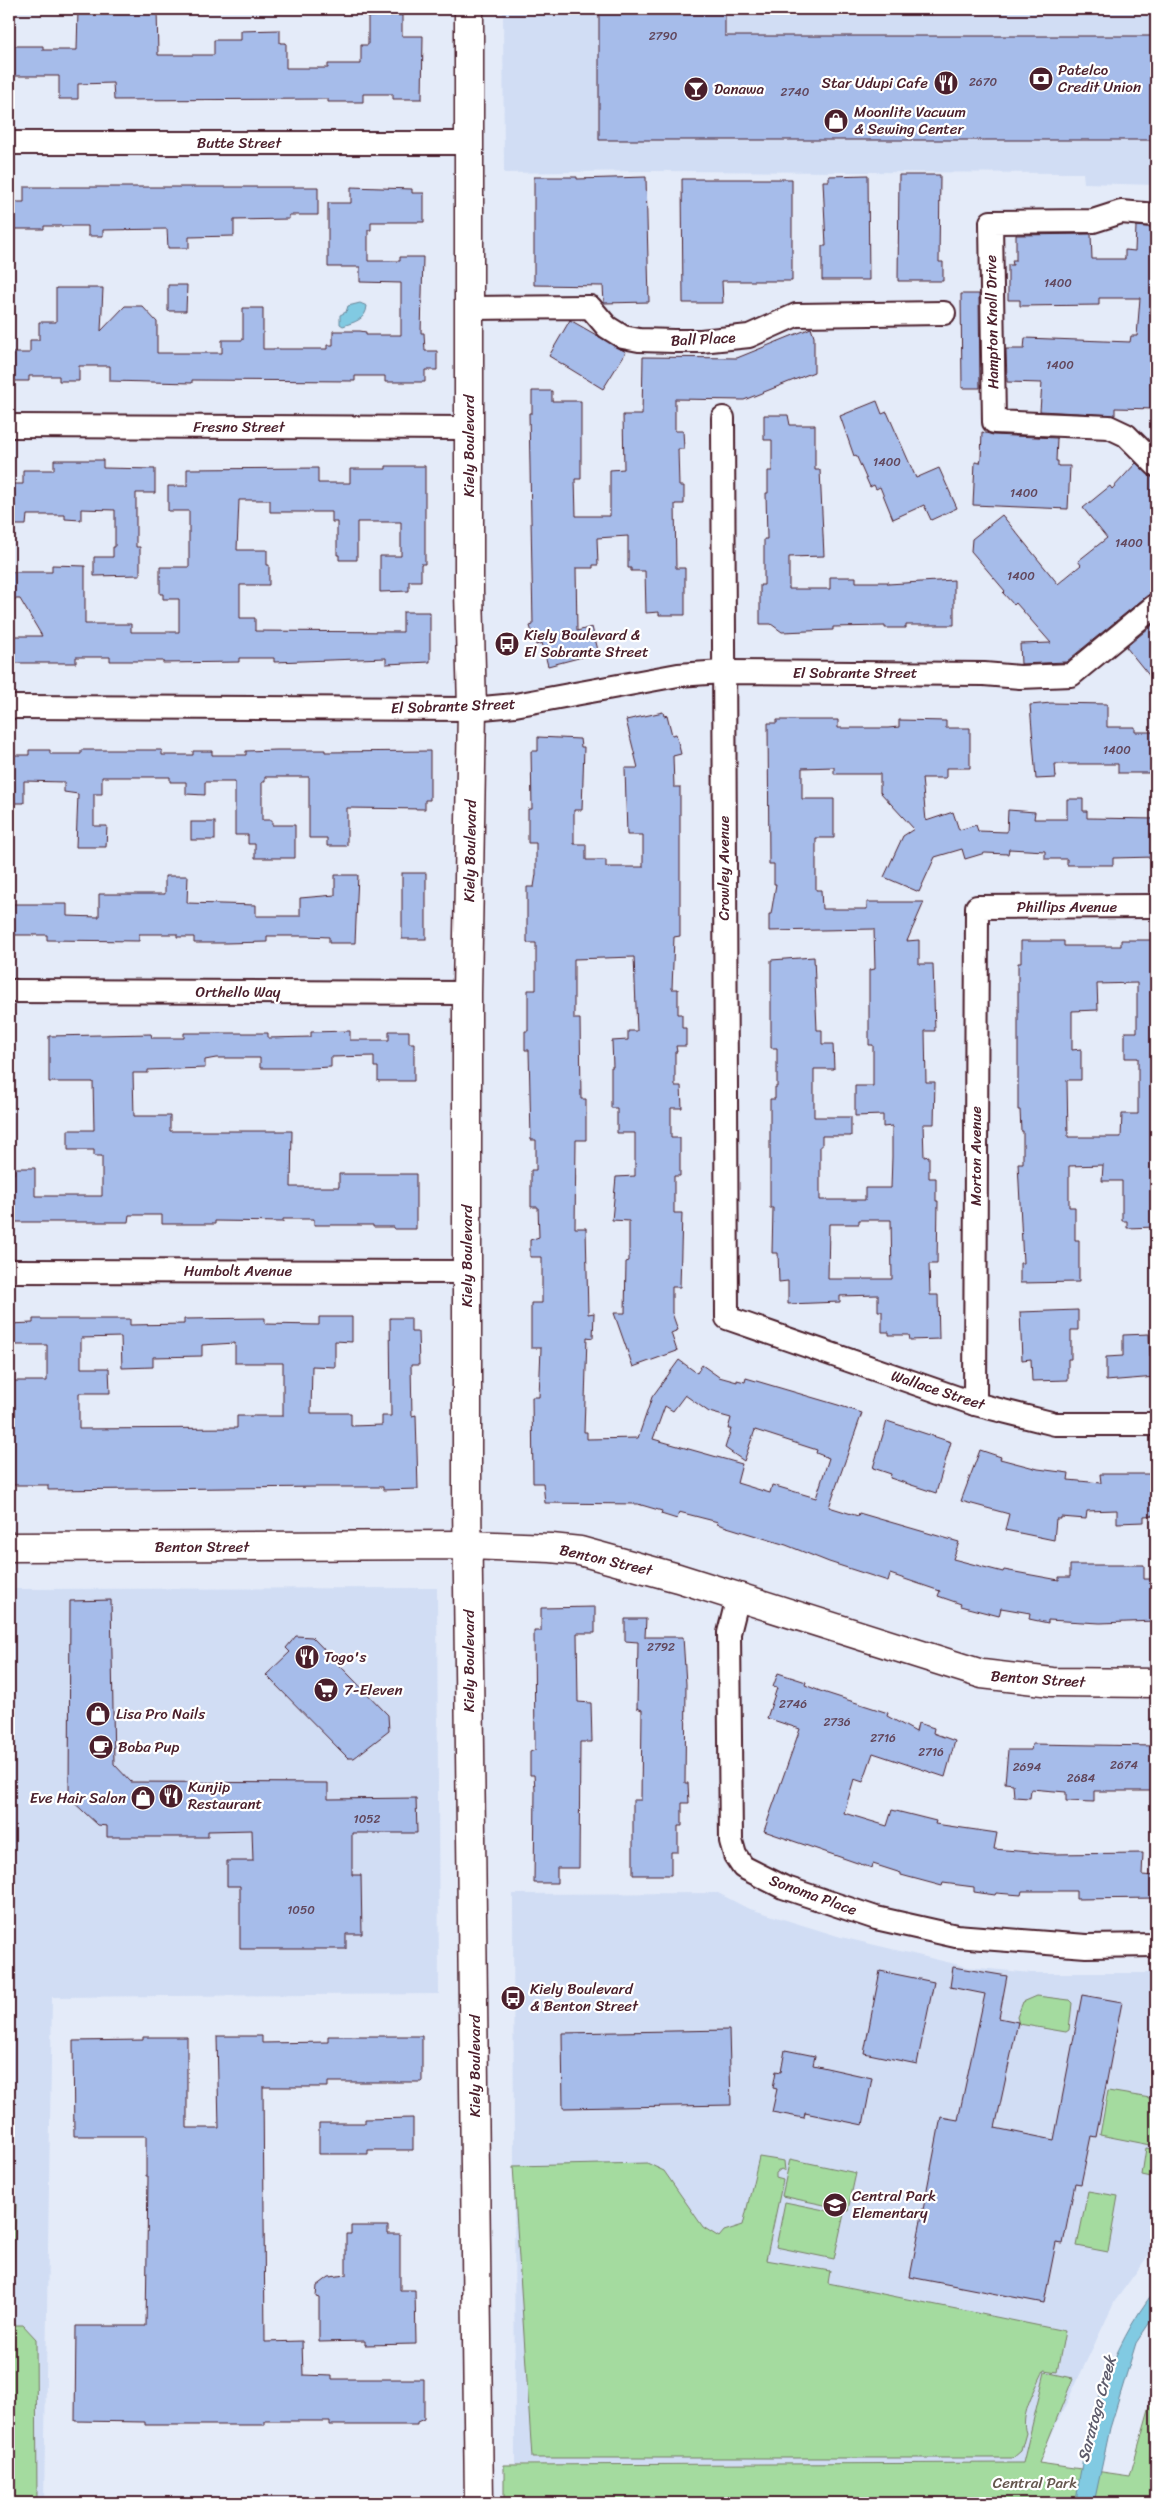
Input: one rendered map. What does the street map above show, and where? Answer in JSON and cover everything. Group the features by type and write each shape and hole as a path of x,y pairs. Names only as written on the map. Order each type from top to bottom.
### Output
{"main road":[{"name":"Kiely Boulevard","path":"468,9 472,708 467,993 468,1545 479,2503"},
{"name":"Benton Street","path":"9,1547 468,1545 580,1551 638,1566 982,1674 1052,1682 1156,1683"}],"street":[{"name":"Butte Street","path":"9,143 469,143"},
{"name":"Hampton Knoll Drive","path":"1156,215 1121,212 1092,221 991,222 994,422 1109,427 1126,435 1156,465"},
{"name":"Ball Place","path":"470,308 590,307 607,327 623,337 639,340 674,341 701,341 749,336 796,315 944,313"},
{"name":"Crowley Avenue","path":"723,418 727,1318"},
{"name":"Fresno Street","path":"9,426 469,428"},
{"name":"El Sobrante Street","path":"9,707 472,708 515,705 678,675 723,672 984,674 1020,677 1071,675 1156,605"},
{"name":"Phillips Avenue","path":"977,907 1156,906"},
{"name":"Morton Avenue","path":"976,1404 977,907"},
{"name":"Orthello Way","path":"9,990 467,993"},
{"name":"Humbolt Avenue","path":"9,1271 468,1272"},
{"name":"Wallace Street","path":"727,1318 976,1404 1055,1424 1156,1424"},
{"name":"Sonoma Place","path":"738,1597 729,1633 731,1841 735,1855 743,1867 784,1887 876,1918 956,1936 1086,1946 1156,1944"}],"shaded area":[{"path":"503,9 1156,9 1156,185 1084,183 1083,173 646,171 504,173"},
{"path":"437,1588 439,1994 52,1997 44,2503 9,2503 9,1589"},
{"name":"Central Park Elementary","path":"718,1893 747,1908 841,1937 968,1967 1031,1973 1156,1973 1156,2245 1115,2301 1038,2463 515,2464 513,1894"}],"green space":[{"path":"1037,1996 1069,2000 1072,2003 1069,2030 1066,2032 1019,2024 1017,2017 1023,2002"},
{"path":"1108,2091 1156,2099 1156,2146 1100,2135"},
{"path":"1146,2148 1156,2150 1156,2178 1142,2175"},
{"path":"759,2157 784,2161 785,2171 781,2169 776,2173 776,2178 783,2180 766,2260 830,2271 828,2283 1065,2331 1057,2372 1044,2370 1027,2410 1024,2426 1026,2433 1021,2451 1013,2458 532,2458 513,2166 647,2163 664,2171 703,2227 719,2237 724,2231 743,2225"},
{"path":"790,2159 856,2173 848,2210 782,2196"},
{"path":"1088,2191 1118,2196 1108,2252 1077,2246"},
{"path":"9,2196 16,2204 12,2325 23,2325 36,2339 37,2503 9,2503"},
{"path":"785,2202 844,2214 834,2259 776,2247"},
{"name":"Central Park","path":"1045,2372 1073,2378 1039,2463 1130,2476 1149,2409 1156,2394 1156,2503 504,2503 504,2465 1023,2463"}],"water":[{"path":"360,303 367,306 362,317 355,322 343,326 340,324 340,315 346,312 348,306"},
{"path":"1156,2289 1156,2313 1136,2343 1110,2428 1094,2503 1076,2503 1085,2447 1102,2390 1125,2337"}],"building":[{"path":"141,9 157,9 158,55 214,55 214,40 241,40 241,31 280,30 280,43 286,43 286,68 328,68 328,64 361,64 361,45 368,45 368,17 402,15 402,36 423,36 422,99 393,99 393,94 363,94 363,102 328,102 328,99 114,100 113,83 78,84 78,99 59,99 59,76 9,76 9,46 43,46 43,50 77,50 78,10 100,10 100,13 141,13"},
{"path":"599,9 725,9 725,36 1156,36 1156,140 599,140"},
{"path":"868,175 869,280 822,280 822,246 826,246 823,181 829,181 829,176"},
{"path":"899,175 940,175 939,262 943,262 943,281 898,281"},
{"path":"534,177 577,177 577,179 646,177 649,302 604,303 603,286 534,285"},
{"path":"682,179 792,179 792,281 722,281 723,303 683,303"},
{"path":"24,187 318,187 318,215 289,215 289,219 234,220 234,236 189,237 189,248 168,248 167,229 103,230 103,236 88,236 88,226 44,226 44,229 9,229 9,202 24,202"},
{"path":"351,187 412,189 412,193 424,193 424,222 371,222 371,230 368,230 368,261 400,261 400,257 423,257 421,333 424,333 425,351 437,351 437,370 425,370 425,382 385,382 385,376 355,376 355,381 192,380 192,383 110,381 110,366 79,366 79,381 59,381 59,376 29,376 29,381 9,381 9,353 30,353 30,340 39,340 39,322 56,322 56,288 103,288 101,331 125,306 142,306 157,322 157,353 222,353 222,340 243,340 243,308 263,308 263,349 327,349 327,345 333,345 333,331 360,331 366,332 366,335 401,335 401,283 360,282 360,267 328,267 328,203 351,203"},
{"path":"1136,226 1156,228 1156,409 1115,408 1115,415 1040,411 1042,383 1007,382 1006,349 1024,349 1025,338 1130,342 1131,336 1137,336 1140,298 1099,298 1099,305 1020,306 1020,300 1008,300 1008,265 1013,265 1012,260 1016,260 1016,235 1091,234 1092,259 1125,259 1125,250 1135,251"},
{"path":"168,285 187,285 186,311 168,311"},
{"path":"961,294 979,294 980,388 962,388"},
{"path":"570,320 626,352 603,389 549,356"},
{"path":"811,328 814,337 814,372 744,400 675,399 675,431 683,431 684,449 678,449 679,486 684,486 684,504 675,504 676,568 685,568 685,615 659,615 659,612 646,613 645,571 631,571 631,568 628,568 628,536 597,538 598,565 593,565 593,568 576,568 577,631 592,627 598,650 586,653 586,656 548,666 542,643 536,645 530,626 533,625 529,413 532,413 532,391 552,391 552,401 581,401 581,479 575,479 576,516 610,516 610,470 624,469 623,415 642,415 643,357 737,358"},
{"path":"877,401 882,414 887,412 916,478 939,468 957,508 931,520 924,505 893,519 880,487 876,489 874,485 870,487 856,455 854,456 840,416"},
{"path":"764,415 788,415 790,425 815,425 815,470 820,470 824,556 789,557 789,589 830,589 830,577 856,577 856,582 888,582 888,584 954,580 954,625 906,625 906,628 885,628 885,626 833,627 833,630 782,632 771,624 760,624 760,585 764,585 764,539 767,539 766,493 768,493 768,471 772,471 772,440 764,440"},
{"path":"982,432 993,435 1057,438 1056,461 1058,461 1058,466 1070,466 1068,509 973,505 975,462 980,463"},
{"path":"54,460 103,460 103,468 155,469 155,493 136,493 136,547 140,547 140,575 94,576 94,557 113,557 113,547 115,547 115,510 81,509 81,520 65,519 65,515 27,515 26,525 9,525 9,484 23,484 23,470 54,470"},
{"path":"1136,463 1156,481 1156,592 1148,595 1066,662 1021,664 1020,644 1051,643 1016,603 1014,605 1003,593 1005,591 971,551 972,539 1002,515 1058,584 1081,565 1078,561 1107,538 1083,508 1110,486 1112,489"},
{"path":"386,466 425,466 425,564 421,564 421,581 409,581 409,591 380,592 380,556 401,556 401,522 357,522 357,560 339,560 339,555 337,555 337,522 332,522 332,512 270,512 270,500 239,500 237,550 267,550 267,565 269,565 269,585 240,585 240,618 255,618 255,631 403,632 403,612 430,612 430,662 386,664 386,658 274,662 274,658 239,658 239,662 163,663 163,661 110,661 110,657 76,657 76,663 9,663 9,636 42,636 20,599 9,599 9,572 52,572 52,565 85,566 85,624 131,624 131,632 179,632 179,599 163,599 163,594 160,594 160,567 189,567 189,511 168,511 168,486 187,486 187,469 318,468 318,483 350,483 350,469 386,469"},
{"path":"1156,622 1156,684 1126,647"},
{"path":"1051,703 1107,704 1107,727 1135,727 1135,732 1156,732 1156,773 1118,773 1118,764 1055,764 1056,778 1036,779 1030,705"},
{"path":"663,712 664,716 667,715 672,735 676,734 681,754 673,756 674,787 680,787 680,936 674,937 672,989 678,989 678,1014 682,1014 682,1028 686,1028 686,1046 676,1046 677,1052 675,1052 675,1086 681,1086 682,1108 671,1108 671,1138 680,1138 680,1176 674,1176 674,1213 682,1213 680,1287 672,1287 672,1313 678,1330 671,1333 677,1351 633,1367 614,1313 625,1313 626,1262 629,1261 629,1221 612,1220 616,1177 635,1176 635,1133 617,1133 617,1108 611,1108 612,1041 628,1040 628,1031 637,1031 634,957 574,959 574,1019 580,1019 581,1099 586,1099 586,1140 576,1140 575,1228 586,1228 588,1314 594,1313 593,1338 587,1337 584,1432 587,1432 587,1439 638,1438 652,1397 679,1360 697,1373 702,1365 719,1377 737,1382 737,1380 745,1382 746,1378 838,1405 862,1413 829,1507 858,1516 859,1513 959,1542 953,1559 1003,1572 1004,1570 1059,1580 1059,1577 1070,1577 1070,1565 1144,1565 1144,1579 1156,1579 1156,1621 1100,1623 1048,1620 1048,1623 1029,1619 1030,1613 1001,1608 999,1616 960,1606 961,1604 938,1596 940,1591 890,1574 888,1581 829,1562 786,1545 717,1524 718,1522 679,1512 677,1519 661,1514 662,1511 638,1504 545,1503 543,1483 533,1483 532,1397 539,1397 541,1348 531,1348 531,1303 542,1303 542,1257 530,1257 530,1240 539,1237 538,1207 531,1207 531,1170 536,1170 536,1140 531,1140 529,1050 525,1050 525,1031 528,1031 528,990 536,990 536,943 527,943 527,887 534,887 536,874 536,843 528,843 528,809 532,809 531,751 538,751 538,737 580,739 581,747 584,747 582,810 574,810 574,844 586,844 586,860 606,860 606,867 643,867 643,835 627,835 625,768 638,768 626,720","holes":["685,1395 709,1412 731,1418 728,1429 731,1429 725,1448 744,1461 755,1430 817,1450 816,1453 829,1458 816,1498 772,1485 770,1493 737,1483 742,1464 653,1439 665,1406 673,1411"]},
{"path":"777,720 838,720 838,728 888,728 899,727 899,720 946,721 946,728 970,728 970,768 946,768 946,778 922,778 926,821 953,812 959,830 976,825 978,831 1007,832 1008,810 1035,812 1034,819 1067,819 1067,799 1083,799 1083,811 1087,811 1087,818 1156,819 1156,857 1113,858 1113,865 1067,865 1067,859 1045,859 1045,851 1009,849 1008,854 985,853 965,859 962,849 935,857 919,892 884,877 903,836 914,829 880,792 880,774 834,774 834,767 802,768 802,799 834,799 834,838 816,838 816,890 821,890 822,909 867,909 867,902 924,902 907,941 919,940 919,964 933,964 935,1031 925,1031 926,1082 935,1082 934,1124 923,1124 924,1157 929,1156 929,1178 936,1178 936,1201 938,1201 937,1264 929,1264 930,1295 938,1295 939,1339 910,1340 909,1335 889,1335 889,1332 882,1332 882,1311 878,1311 878,1295 840,1296 840,1302 788,1304 788,1281 779,1282 778,1253 772,1253 773,1208 770,1208 770,1099 775,1099 775,1087 777,1087 777,1048 771,1048 771,960 814,957 817,1030 822,1030 822,1044 833,1044 834,1069 814,1069 814,1117 851,1117 851,1136 822,1136 822,1146 820,1146 820,1200 865,1200 865,1188 891,1188 892,1126 883,1127 883,1115 855,1116 855,1086 873,1086 873,1045 869,1045 869,970 875,969 874,929 769,931 769,914 771,914 776,884 774,884 774,864 769,864 768,723 777,723","holes":["859,1220 891,1220 892,1279 828,1279 829,1224 859,1224"]},
{"path":"29,750 50,750 50,754 81,754 81,750 162,750 162,755 193,755 193,751 212,751 212,755 246,755 246,751 277,750 325,750 325,752 430,751 430,800 425,800 425,809 347,808 347,846 327,846 327,838 309,838 309,777 265,777 265,782 262,782 262,820 272,820 272,825 295,825 295,858 255,858 255,844 248,844 248,835 235,835 235,782 205,782 205,795 186,794 186,782 170,782 170,777 102,777 102,794 94,794 94,826 107,826 106,847 76,847 78,794 64,792 64,782 24,781 24,803 9,803 9,755 29,755"},
{"path":"191,822 215,822 215,840 191,840"},
{"path":"402,873 426,873 426,939 402,939"},
{"path":"335,875 358,875 355,943 329,943 329,937 307,936 267,936 267,942 194,943 194,937 177,937 177,934 139,934 139,941 47,940 47,935 9,935 9,904 67,904 67,916 99,917 99,894 165,894 165,876 188,876 187,903 256,905 256,916 300,916 300,898 335,895"},
{"path":"1121,940 1156,940 1156,1227 1127,1228 1127,1221 1122,1221 1122,1181 1102,1181 1103,1165 1069,1166 1069,1207 1075,1207 1075,1240 1079,1240 1079,1282 1020,1283 1020,1263 1023,1263 1018,1163 1023,1163 1023,1131 1021,1131 1020,1110 1018,1110 1018,963 1021,963 1021,941 1064,941 1064,946 1121,946","holes":["1137,983 1137,1032 1125,1032 1125,1058 1138,1058 1138,1114 1122,1114 1121,1137 1068,1137 1067,1080 1081,1080 1081,1049 1072,1050 1072,1011 1098,1010 1097,984"]},
{"path":"350,1031 350,1040 389,1040 389,1031 409,1031 409,1043 414,1043 414,1081 378,1081 378,1067 374,1067 374,1056 331,1057 331,1067 310,1068 260,1068 260,1058 216,1058 205,1060 205,1068 148,1070 148,1073 133,1073 134,1116 170,1116 170,1131 292,1131 291,1187 339,1187 339,1174 416,1174 416,1229 394,1229 394,1227 373,1227 373,1225 314,1225 314,1219 283,1219 283,1222 215,1221 215,1224 162,1224 162,1215 129,1215 128,1222 9,1222 9,1174 14,1174 14,1168 35,1168 35,1196 102,1196 102,1156 94,1156 94,1150 68,1150 68,1130 94,1130 93,1082 49,1082 49,1036 151,1034 152,1038 184,1038 184,1033 268,1033 268,1038 311,1037 311,1032"},
{"path":"1078,1310 1078,1330 1071,1330 1071,1359 1068,1359 1068,1380 1032,1381 1031,1359 1022,1360 1020,1312"},
{"path":"319,1317 352,1317 352,1342 335,1341 335,1367 312,1366 311,1413 351,1413 351,1426 382,1425 382,1416 391,1416 390,1318 411,1318 411,1332 418,1332 419,1365 411,1365 412,1416 416,1415 418,1489 383,1490 383,1487 320,1487 48,1490 48,1485 9,1485 9,1381 47,1381 47,1345 9,1345 9,1324 33,1323 33,1319 130,1319 130,1325 184,1324 184,1319 265,1318 265,1324 319,1325","holes":["121,1337 122,1368 153,1367 153,1357 202,1356 202,1345 235,1343 235,1363 283,1363 283,1416 237,1416 237,1428 79,1429 79,1393 110,1393 109,1368 81,1368 81,1338"]},
{"path":"1149,1334 1150,1356 1156,1356 1156,1377 1106,1381 1106,1357 1123,1356 1123,1335"},
{"path":"887,1421 951,1442 936,1493 890,1478 891,1474 873,1468"},
{"path":"980,1450 1001,1457 1000,1459 1038,1469 1069,1473 1068,1480 1101,1483 1100,1474 1156,1474 1156,1515 1144,1516 1144,1522 1117,1523 1117,1510 1087,1511 1086,1519 1061,1517 1061,1519 1056,1519 1054,1540 1005,1530 1009,1514 961,1501"},
{"path":"111,1600 114,1764 131,1782 328,1783 328,1799 416,1798 417,1833 352,1833 352,1875 361,1875 362,1934 346,1934 346,1949 240,1949 240,1886 227,1886 227,1861 253,1861 252,1830 208,1831 208,1837 107,1837 107,1826 98,1825 69,1798 70,1601"},
{"path":"595,1607 595,1633 577,1633 578,1702 591,1703 592,1742 580,1742 579,1868 557,1868 557,1883 534,1883 535,1789 534,1775 530,1775 530,1752 535,1750 534,1631 541,1631 541,1608"},
{"path":"625,1619 646,1619 645,1637 683,1637 686,1684 685,1783 688,1783 689,1803 682,1803 682,1826 678,1826 678,1852 671,1852 671,1875 633,1875 633,1800 641,1800 642,1710 637,1708 638,1642 625,1641"},
{"path":"296,1636 312,1637 388,1715 389,1731 354,1758 348,1758 266,1675 290,1652 286,1648"},
{"path":"778,1673 806,1682 805,1685 820,1691 888,1713 887,1716 916,1732 918,1723 934,1728 933,1733 955,1741 945,1777 873,1753 863,1782 854,1779 844,1813 887,1826 892,1810 936,1821 935,1824 997,1833 994,1849 1052,1854 1143,1853 1142,1875 1156,1876 1156,1898 1076,1899 1076,1891 1022,1891 1021,1895 996,1893 995,1895 974,1892 974,1887 943,1883 942,1886 901,1875 901,1873 873,1864 872,1868 764,1831 800,1729 767,1718 777,1688 773,1687"},
{"path":"1032,1744 1156,1746 1156,1791 1094,1791 1094,1802 1066,1801 1066,1792 1031,1789 1030,1798 1014,1797 1013,1784 1005,1783 1008,1750 1031,1750"},
{"path":"953,1967 1007,1976 999,2018 1018,2022 995,2128 1054,2140 1082,1995 1122,2002 1096,2137 1091,2136 1081,2184 1075,2183 1063,2244 1056,2243 1044,2303 910,2277 941,2117 958,2120 985,1994 950,1987"},
{"path":"880,1971 934,1982 917,2064 864,2053"},
{"path":"729,2030 731,2105 563,2108 562,2033"},
{"path":"217,2036 262,2036 262,2043 328,2042 328,2036 422,2036 422,2082 328,2082 328,2087 263,2087 265,2342 302,2341 303,2375 332,2376 332,2379 424,2379 424,2419 417,2422 417,2425 330,2425 330,2421 265,2421 265,2425 145,2425 145,2422 75,2421 76,2326 146,2326 148,2176 146,2176 146,2136 74,2136 73,2041 143,2040 143,2037 187,2037 187,2128 219,2128"},
{"path":"785,2050 815,2056 813,2065 872,2078 863,2125 805,2113 804,2118 772,2112 777,2089 773,2088 776,2071 781,2072"},
{"path":"413,2118 413,2150 368,2150 368,2154 319,2154 319,2123 365,2123 365,2119"},
{"path":"351,2226 388,2226 388,2234 400,2234 400,2290 415,2290 416,2344 365,2345 365,2341 319,2342 319,2298 316,2297 317,2286 329,2277 346,2275 346,2234 351,2234"}],"place":[{"name":"Patelco Credit Union","path":"1041,79"},
{"name":"Star Udupi Cafe","path":"946,83"},
{"name":"Danawa","path":"696,89"},
{"name":"Moonlite Vacuum & Sewing Center","path":"836,121"},
{"name":"Kiely Boulevard & El Sobrante Street","path":"507,644"},
{"name":"Togo's","path":"307,1657"},
{"name":"7-Eleven","path":"326,1690"},
{"name":"Lisa Pro Nails","path":"98,1714"},
{"name":"Boba Pup","path":"101,1747"},
{"name":"Kunjip Restaurant","path":"171,1796"},
{"name":"Eve Hair Salon","path":"143,1798"},
{"name":"Kiely Boulevard & Benton Street","path":"513,1998"},
{"name":"Central Park Elementary","path":"835,2205"}],"water label":[{"name":"Saratoga Creek","path":"1096,2409"}]}
